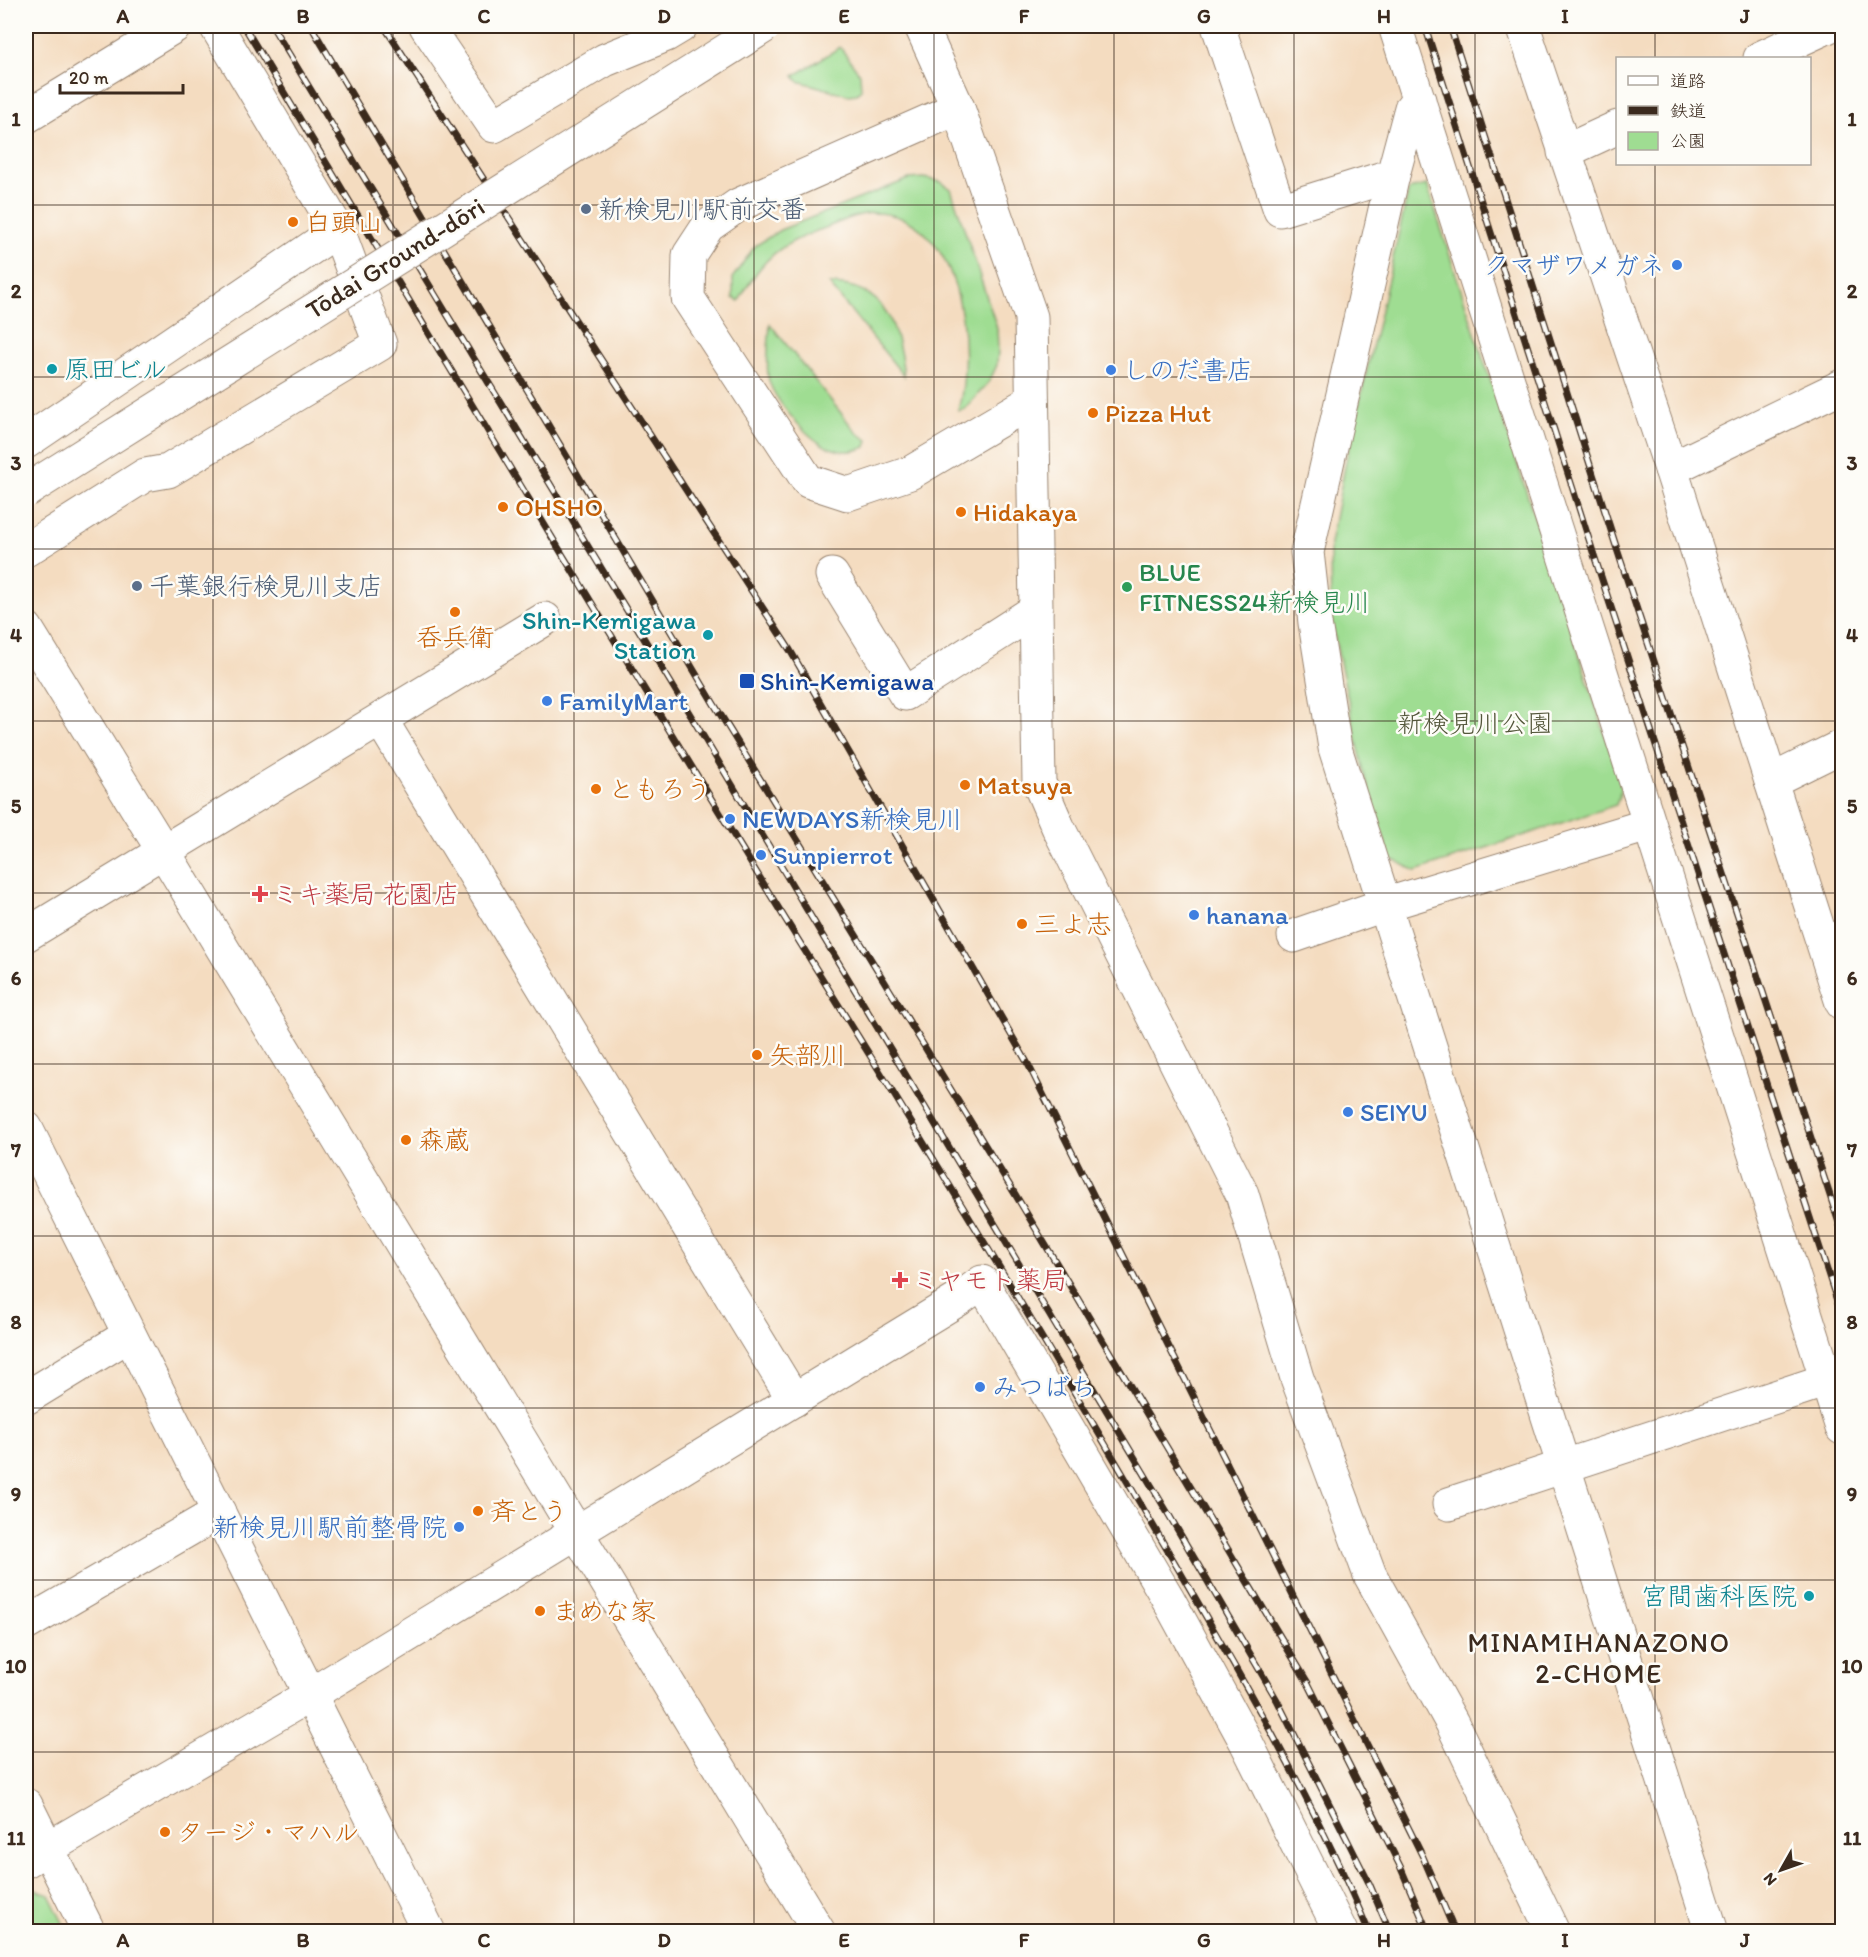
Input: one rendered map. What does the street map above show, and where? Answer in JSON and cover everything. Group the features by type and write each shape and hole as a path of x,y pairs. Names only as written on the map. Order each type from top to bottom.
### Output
{"street":[{"path":"26,117 175,26"},
{"path":"26,550 146,475 168,471 380,344 338,230 216,26"},
{"path":"426,26 494,126 605,60 628,37 666,35 681,26"},
{"name":"Tōdai Ground-dōri","path":"26,491 765,26"},
{"path":"921,26 957,108 1031,317 1040,783 1058,827 1242,1194 1297,1378 1370,1575 1452,1723 1553,1932"},
{"path":"1218,26 1280,210 1393,176"},
{"path":"1395,26 1842,1428"},
{"path":"1523,26 1671,469 1842,1003"},
{"path":"1762,57 1829,26"},
{"path":"1419,100 1411,108 1393,176 1307,552 1315,623 1335,748 1712,1932"},
{"path":"957,108 738,205 708,226 689,255 688,298 808,481 848,494 910,473 1032,401"},
{"path":"1564,152 1616,127"},
{"path":"26,442 338,230"},
{"path":"1671,469 1842,387"},
{"path":"832,575 905,694 1036,610"},
{"path":"26,935 546,619"},
{"path":"26,628 165,852 819,1932"},
{"path":"381,720 794,1400"},
{"path":"1771,781 1842,746"},
{"path":"1294,936 1384,905 1648,825"},
{"path":"26,1128 34,1166 129,1335 219,1512 310,1695 417,1928"},
{"path":"37,1855 310,1695 576,1534 959,1299 982,1282 1172,1607 1245,1740 1341,1932"},
{"path":"26,1398 129,1335"},
{"path":"1449,1504 1827,1380"},
{"path":"26,1624 219,1512"},
{"path":"26,1805 37,1855 89,1932"}],"green space":[{"path":"840,47 860,74 861,89 857,94 848,95 798,81 794,76"},
{"path":"924,178 941,182 951,189 997,328 997,365 989,382 965,409 958,411 965,353 956,288 944,259 927,235 903,219 873,213 867,214 795,240 773,254 764,263 739,301 733,298 733,277 755,246 780,230 909,179"},
{"name":"新検見川公園","path":"1427,185 1622,787 1616,805 1416,871 1390,858 1364,773 1331,621 1330,544 1347,456 1409,189"},
{"path":"829,284 864,291 886,311 898,341 904,376"},
{"path":"770,324 856,432 868,440 866,447 839,451 821,444 783,407 768,376"},
{"path":"26,1886 49,1895 67,1931 26,1931"}],"railway":[{"path":"244,26 557,545 950,1185 1099,1433 1277,1742 1325,1836 1369,1932"},
{"path":"272,26 691,716 1169,1515 1277,1700 1369,1883 1390,1932"},
{"path":"311,26 714,704 1015,1194 1308,1683 1400,1866 1428,1932"},
{"path":"384,26 790,650 1028,1064 1423,1857 1455,1932"},
{"path":"1425,26 1593,552 1842,1316"},
{"path":"1450,26 1615,543 1842,1232"}],"place":[{"name":"新検見川駅前交番","path":"586,209"},
{"name":"白頭山","path":"293,222"},
{"name":"クマザワメガネ","path":"1677,265"},
{"name":"原田ビル","path":"52,369"},
{"name":"しのだ書店","path":"1111,370"},
{"name":"Pizza Hut","path":"1093,413"},
{"name":"OHSHO","path":"503,507"},
{"name":"Hidakaya","path":"961,512"},
{"name":"千葉銀行検見川支店","path":"137,586"},
{"name":"BLUE FITNESS24新検見川","path":"1127,587"},
{"name":"呑兵衛","path":"455,612"},
{"name":"Shin-Kemigawa Station","path":"708,635"},
{"name":"Shin-Kemigawa","path":"747,681"},
{"name":"FamilyMart","path":"547,701"},
{"name":"Matsuya","path":"965,785"},
{"name":"ともろう","path":"596,789"},
{"name":"NEWDAYS新検見川","path":"730,819"},
{"name":"Sunpierrot","path":"761,855"},
{"name":"ミキ薬局 花園店","path":"260,894"},
{"name":"hanana","path":"1194,915"},
{"name":"三よ志","path":"1022,924"},
{"name":"矢部川","path":"757,1055"},
{"name":"SEIYU","path":"1348,1112"},
{"name":"森蔵","path":"406,1140"},
{"name":"ミヤモト薬局","path":"900,1280"},
{"name":"みつばち","path":"980,1387"},
{"name":"斉とう","path":"478,1511"},
{"name":"新検見川駅前整骨院","path":"459,1527"},
{"name":"宮間歯科医院","path":"1809,1596"},
{"name":"まめな家","path":"540,1611"},
{"name":"タージ・マハル","path":"165,1832"}],"district":[{"name":"MINAMIHANAZONO 2-CHOME","path":"1599,1658"}]}
